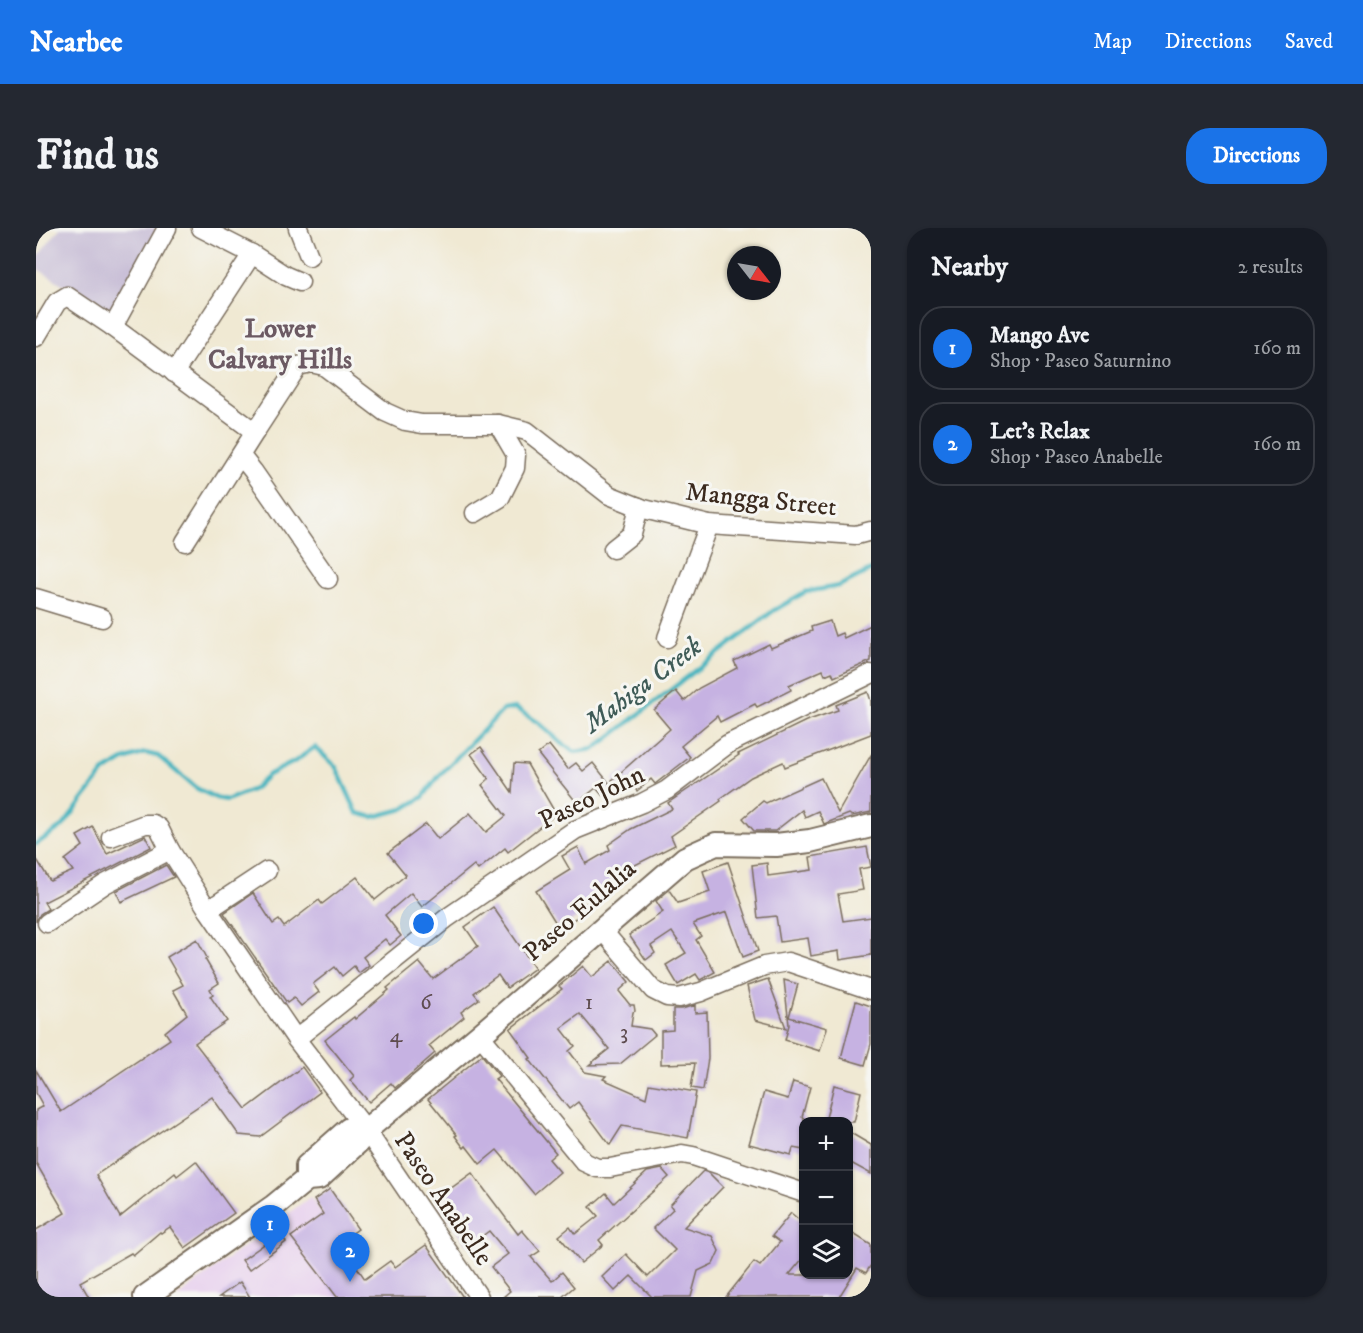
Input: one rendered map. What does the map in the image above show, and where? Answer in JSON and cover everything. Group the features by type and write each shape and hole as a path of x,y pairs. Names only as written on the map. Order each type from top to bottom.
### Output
{"street":[{"path":"113,327 167,228"},
{"path":"201,228 300,282"},
{"path":"306,230 309,255"},
{"path":"174,373 252,254"},
{"path":"36,337 57,302 68,296 255,432"},
{"name":"Mangga Street","path":"185,542 298,366 311,363 324,366 385,412 405,421 422,424 498,424 528,431 609,495 639,507 709,525 822,534 856,535 871,531"},
{"path":"475,513 500,498 515,468 516,455 498,424"},
{"path":"241,456 328,579"},
{"path":"613,549 632,534 639,507"},
{"path":"667,638 709,525"},
{"path":"36,598 102,618"},
{"name":"Paseo John","path":"296,1040 447,918 574,830 642,803 667,790 728,744 871,674"},
{"name":"Paseo Anabelle","path":"111,837 145,824 153,824 159,828 170,850 208,910 296,1040 366,1130 478,1297"},
{"name":"Paseo Eulalia","path":"145,1297 274,1206 307,1179 319,1178 358,1142 366,1130 685,858 716,844 776,845 810,841 871,826"},
{"path":"47,923 105,884 170,850"},
{"path":"208,910 267,871"},
{"path":"602,930 653,990 667,997 679,998 701,992 764,966 788,962 871,990"},
{"path":"480,1035 584,1162 597,1168 610,1168 681,1154 799,1191"}],"shaded area":[{"path":"60,228 159,228 108,318 72,290 36,268 36,259"},
{"path":"310,1197 378,1297 177,1297"}],"building":[{"path":"830,621 835,636 842,633 844,638 871,625 871,661 834,677 832,672 825,675 823,670 789,685 791,690 757,707 755,704 720,722 717,716 681,746 690,757 655,784 651,779 637,791 632,785 623,794 612,780 670,729 654,710 676,691 684,701 699,688 737,668 734,661 769,644 771,648 812,631 811,627"},
{"path":"868,692 871,701 871,734 785,767 783,762 751,777 671,836 675,845 617,874 622,884 582,906 586,912 559,928 536,891 570,870 562,856 578,847 586,864 610,850 608,845 631,829 672,809 668,803 738,754 806,721 838,710 836,705"},
{"path":"549,745 568,769 576,763 583,771 593,763 613,788 603,796 596,788 577,803 538,754"},
{"path":"481,747 512,792 514,763 527,764 556,814 508,852 505,848 478,870 474,865 422,907 411,893 385,915 401,936 390,945 385,939 363,957 369,965 359,973 354,966 342,976 335,967 313,984 319,992 301,1006 294,998 287,1003 224,913 253,893 273,924 279,920 284,927 319,900 322,904 357,877 375,900 406,875 388,853 426,824 438,839 470,813 486,832 506,816 482,785 489,779 471,754"},
{"path":"871,755 871,812 852,816 849,814 824,824 818,811 805,817 802,810 775,831 754,831 743,818 763,801 766,803 821,778 838,813"},
{"path":"93,827 107,854 145,836 151,847 44,902 48,909 40,914 36,922 36,858 50,881 73,871 65,860 83,846 77,836"},
{"path":"867,847 871,867 859,869 863,890 838,894 843,921 871,917 871,955 840,960 839,951 811,956 808,938 780,942 776,916 758,918 752,865 767,863 768,876 812,870 810,857"},
{"path":"728,862 758,951 743,957 727,912 693,924 701,936 696,940 715,972 700,980 696,974 678,985 666,965 686,953 672,932 651,946 655,953 646,960 629,935 663,912 656,901 669,890 678,903 710,892 703,871"},
{"path":"166,865 174,877 121,902 116,891"},
{"path":"493,907 535,968 507,988 498,975 474,993 479,999 461,1012 464,1017 429,1046 435,1053 395,1088 391,1083 369,1102 350,1080 354,1076 325,1040 354,1017 355,1019 389,990 387,988 419,962 433,979 478,946 465,927"},
{"path":"197,939 219,983 210,989 213,994 210,996 227,1021 195,1043 246,1109 302,1067 320,1092 260,1137 239,1135 212,1097 96,1175 120,1217 175,1173 177,1176 196,1161 234,1213 185,1248 170,1227 160,1232 133,1255 131,1253 80,1282 89,1297 36,1297 36,1230 65,1213 36,1163 36,1110 43,1106 36,1093 36,1070 61,1112 170,1039 165,1032 187,1014 173,990 183,985 167,957"},
{"path":"612,961 629,982 619,991 630,1005 634,1005 635,1011 631,1026 650,1029 655,1035 620,1064 589,1065 609,1049 580,1014 561,1028 575,1046 569,1051 585,1072 606,1076 603,1079 646,1098 649,1084 696,1092 688,1138 622,1126 610,1145 578,1102 569,1109 529,1059 531,1058 510,1029 562,989 559,986 583,966 592,977"},
{"path":"768,979 786,1028 755,1020 747,986"},
{"path":"784,980 798,984 789,1017 827,1028 820,1051 785,1040 789,1025"},
{"path":"856,1001 871,1006 871,1044 865,1065 841,1058"},
{"path":"695,1005 695,1013 707,1012 708,1058 703,1090 691,1088 695,1063 661,1064 661,1031 673,1030 673,1009"},
{"path":"482,1055 499,1076 495,1079 556,1153 549,1159 560,1172 534,1194 497,1150 480,1164 466,1146 464,1148 455,1136 457,1135 428,1099"},
{"path":"793,1082 810,1087 802,1117 799,1117 799,1149 793,1148 791,1155 749,1144 764,1092 788,1099"},
{"path":"834,1085 861,1092 854,1122 853,1117 826,1117"},
{"path":"853,1134 871,1145 871,1174 853,1164"},
{"path":"662,1169 669,1177 599,1240 603,1245 581,1263 559,1236 570,1227 575,1234 598,1216 590,1207 606,1193 614,1203 647,1172"},
{"path":"703,1171 709,1173 723,1187 684,1227 712,1236 719,1251 713,1264 698,1271 691,1297 652,1297 631,1276 615,1291 602,1277 626,1254 648,1277 675,1250 653,1228 673,1209 670,1205"},
{"path":"472,1173 518,1234 522,1230 540,1251 531,1257 552,1281 562,1272 574,1287 562,1297 503,1297 510,1291 491,1267 508,1254 489,1231 469,1246 435,1200"},
{"path":"330,1189 358,1229 340,1242 365,1279 390,1261 395,1267 426,1245 463,1297 337,1297 291,1237 323,1214 314,1200"},
{"path":"791,1213 799,1220 799,1263 789,1275 799,1275 799,1279 850,1279 839,1297 726,1297 754,1262 760,1266 780,1242 772,1236"},
{"path":"280,1233 286,1242 249,1270 242,1260"},
{"path":"853,1234 871,1245 871,1265 866,1273 857,1268 853,1274"},
{"path":"240,1282 250,1297 219,1297"}],"waterway":[{"name":"Mahiga Creek","path":"36,844 63,826 104,772 124,760 145,753 158,756 196,788 216,798 227,800 254,789 268,775 294,762 315,747 336,767 357,813 373,817 403,809 423,797 439,776 503,710 515,708 539,723 575,752 594,749 773,611 805,592 839,586 871,570"}],"place":[{"name":"Mango Ave","path":"270,1255"},
{"name":"Let's Relax","path":"350,1282"}],"district":[{"name":"Lower Calvary Hills","path":"280,344"}]}
